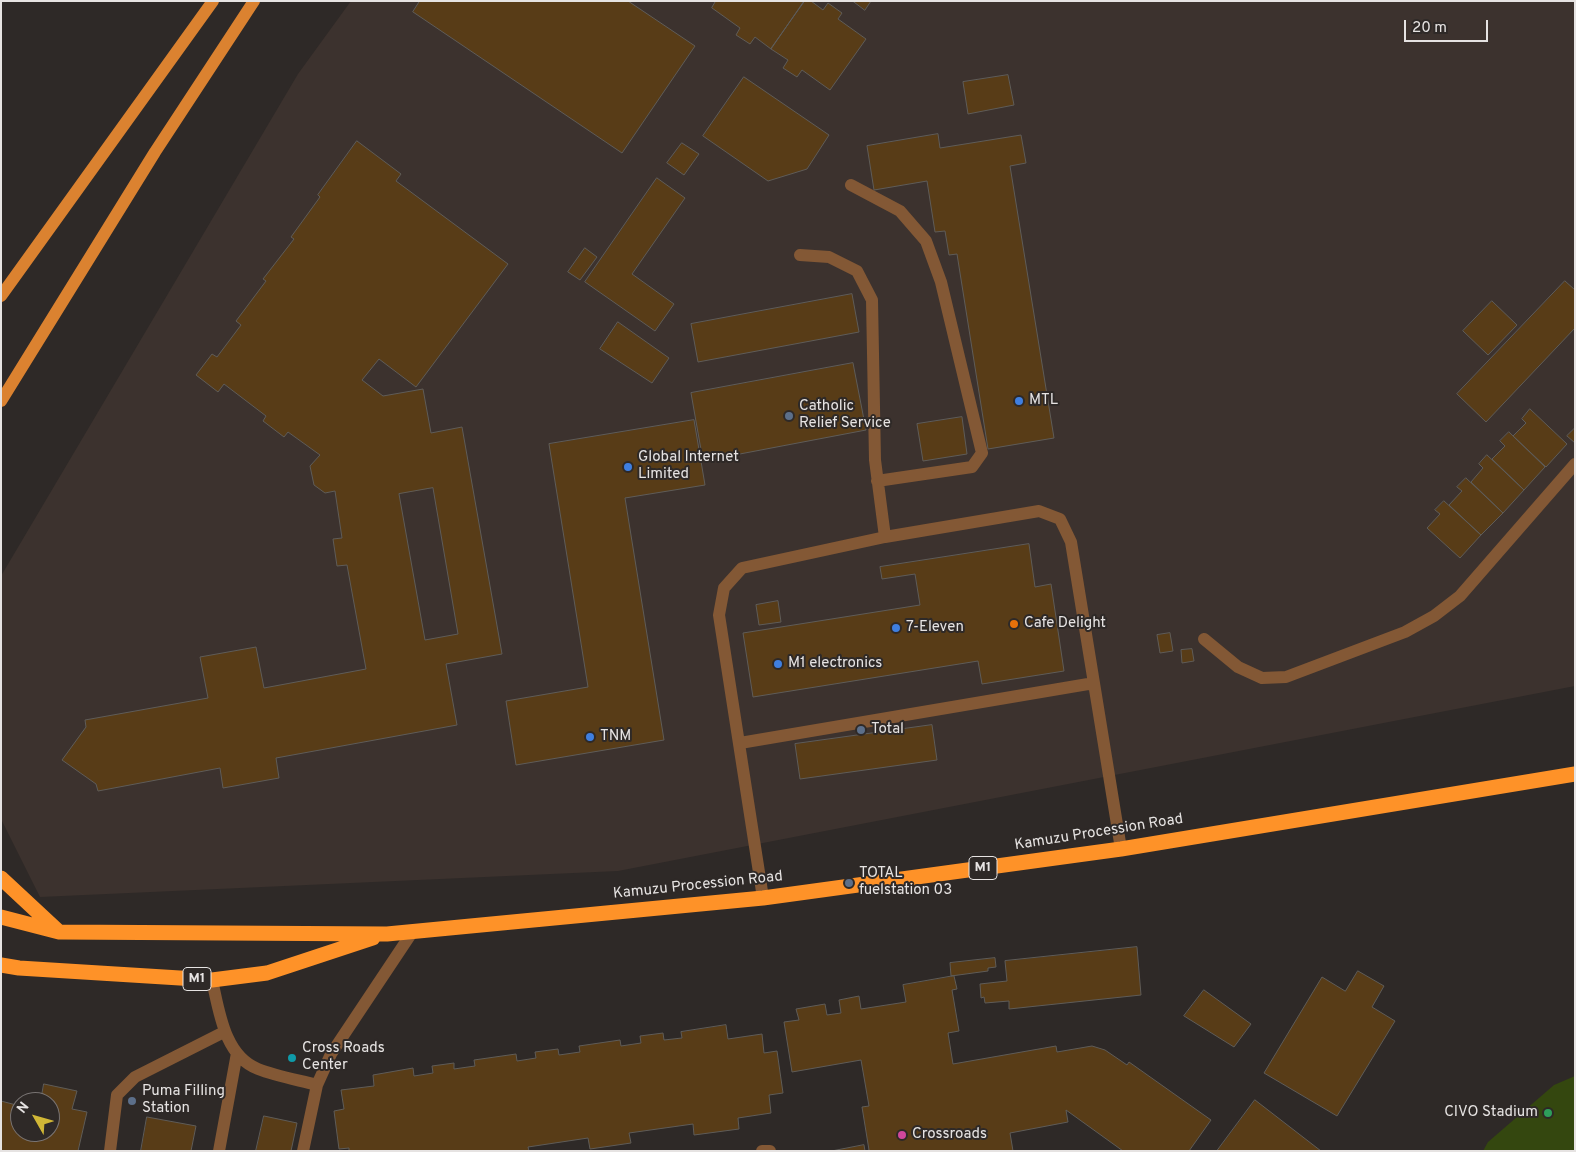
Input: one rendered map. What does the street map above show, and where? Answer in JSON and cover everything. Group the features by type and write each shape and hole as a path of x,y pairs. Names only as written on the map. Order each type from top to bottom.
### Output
{"highway":[{"name":"Kamuzu Procession Road","path":"387,934 762,898 1121,849 1575,774"},
{"path":"1,878 59,932"},
{"name":"M1","path":"1,917 59,932 387,934"},
{"name":"M1","path":"1,965 18,968 212,980 267,973 387,934"}],"main road":[{"path":"1,296 213,1"},
{"path":"1,401 155,152 254,1"}],"street":[{"path":"851,185 900,211 926,241 941,282 982,453 972,467 876,481"},
{"path":"800,255 829,257 857,271 872,300 876,481 885,537"},
{"path":"1204,639 1238,667 1262,678 1286,677 1405,632 1434,616 1460,596 1575,464"},
{"path":"762,898 720,615 724,588 742,568 885,537 1039,512 1060,519 1071,542 1121,849"},
{"path":"740,743 1094,683"},
{"path":"303,1151 317,1085 331,1054 414,931"},
{"path":"212,980 224,1032 237,1053 256,1068 317,1085"},
{"path":"110,1151 117,1095 135,1077 224,1032"},
{"path":"219,1151 237,1053"},
{"path":"762,1151 770,1151"}],"shaded area":[{"path":"351,1 1575,1 1575,686 618,871 40,897 1,819 1,576 298,74"}],"green space":[{"name":"CIVO Stadium","path":"1575,1076 1575,1151 1483,1151 1488,1142 1554,1085"}],"building":[{"path":"420,1 628,1 695,46 622,153 413,12"},
{"path":"716,1 804,1 771,49 755,37 750,44 736,35 740,28 712,8"},
{"path":"805,1 811,1 823,10 828,3 842,13 838,19 866,39 830,90 802,70 797,77 783,68 788,60 771,49"},
{"path":"853,1 871,1 865,10"},
{"path":"1008,75 1014,105 968,114 963,82"},
{"path":"744,77 829,135 807,169 768,181 703,136"},
{"path":"938,134 940,148 1021,135 1026,163 1010,166 1054,438 988,449 957,254 949,255 945,231 935,232 927,181 874,190 867,146"},
{"path":"357,141 401,174 396,181 508,264 416,387 379,359 362,380 383,396 423,389 431,433 462,427 502,654 446,664 457,725 276,758 279,778 223,788 220,768 98,791 96,784 62,760 86,727 85,720 208,698 200,657 256,647 264,688 366,669 347,565 337,566 333,539 342,538 335,491 325,493 314,485 310,466 320,455 288,432 284,437 263,421 266,416 224,384 218,392 196,375 212,354 217,357 241,325 236,321 266,281 263,279 294,239 291,237 320,197 318,195","holes":["433,488 458,634 425,640 399,494"]},
{"path":"682,143 699,154 684,175 667,163"},
{"path":"657,178 685,198 632,274 674,304 655,331 585,282"},
{"path":"585,248 597,257 580,280 568,272"},
{"path":"1565,281 1575,290 1575,328 1486,422 1457,394"},
{"path":"852,294 859,332 698,362 691,324"},
{"path":"1492,301 1517,325 1488,355 1463,331"},
{"path":"618,322 669,358 652,383 600,349"},
{"path":"853,363 866,430 703,461 691,393"},
{"path":"1530,409 1567,444 1546,467 1513,436 1526,423 1522,419"},
{"path":"962,417 967,454 923,461 917,424"},
{"path":"694,420 705,485 625,498 664,740 516,765 506,701 588,687 549,444"},
{"path":"1575,428 1575,443 1567,436"},
{"path":"1509,432 1545,467 1524,490 1492,459 1505,446 1500,441"},
{"path":"1487,455 1524,490 1503,513 1471,482 1483,468 1479,464"},
{"path":"1466,478 1503,513 1481,535 1449,505 1462,491 1457,487"},
{"path":"1444,501 1481,535 1460,558 1427,528 1440,514 1435,510"},
{"path":"1029,544 1035,587 1051,584 1064,671 982,684 978,661 753,697 743,633 920,605 915,574 882,579 880,567"},
{"path":"778,601 781,622 759,625 756,605"},
{"path":"1170,633 1173,651 1160,653 1157,635"},
{"path":"1192,649 1194,661 1182,663 1181,650"},
{"path":"932,725 937,760 800,779 795,744"},
{"path":"1137,947 1141,995 1009,1009 1009,1001 985,1003 984,997 981,998 980,984 1007,981 1005,961"},
{"path":"995,958 996,967 988,968 988,971 951,976 950,963"},
{"path":"1358,971 1384,986 1372,1007 1395,1021 1337,1116 1264,1073 1322,977 1345,991"},
{"path":"954,976 957,989 952,990 959,1031 948,1033 953,1064 1056,1046 1057,1052 1092,1046 1105,1050 1127,1065 1129,1062 1211,1120 1189,1151 1123,1151 1066,1110 1068,1122 1010,1133 1013,1151 866,1151 869,1150 862,1107 869,1106 861,1060 792,1072 784,1022 799,1020 796,1009 825,1004 827,1015 841,1013 839,1000 859,996 861,1009 906,1002 903,985"},
{"path":"1204,990 1251,1024 1234,1047 1184,1016"},
{"path":"726,1025 728,1039 762,1034 764,1053 777,1051 783,1093 769,1095 771,1113 738,1118 739,1129 694,1135 693,1124 629,1133 631,1143 590,1149 588,1138 528,1147 529,1151 349,1151 349,1148 339,1149 334,1111 344,1109 341,1090 374,1086 373,1075 413,1068 414,1076 433,1073 432,1066 454,1063 454,1069 475,1066 474,1060 516,1054 517,1061 536,1058 535,1052 558,1049 559,1055 580,1052 579,1046 620,1040 621,1046 641,1043 640,1036 663,1033 664,1040 682,1038 681,1032"},
{"path":"44,1084 77,1091 72,1109 87,1112 78,1151 1,1151 1,1101 10,1103 10,1142 60,1142 60,1092 42,1092"},
{"path":"1255,1100 1321,1151 1217,1151"},
{"path":"264,1116 297,1123 291,1151 256,1151"},
{"path":"147,1117 196,1126 191,1151 141,1151"},
{"path":"864,1145 865,1151 832,1151"}],"place":[{"name":"MTL","path":"1019,401"},
{"name":"Catholic Relief Service","path":"789,416"},
{"name":"Global Internet Limited","path":"628,467"},
{"name":"Cafe Delight","path":"1014,624"},
{"name":"7-Eleven","path":"896,628"},
{"name":"M1 electronics","path":"778,664"},
{"name":"Total","path":"861,730"},
{"name":"TNM","path":"590,737"},
{"name":"TOTAL fuelstation 03","path":"849,883"},
{"name":"Cross Roads Center","path":"292,1058"},
{"name":"Puma Filling Station","path":"132,1101"},
{"name":"CIVO Stadium","path":"1548,1113"},
{"name":"Crossroads","path":"902,1135"}]}
